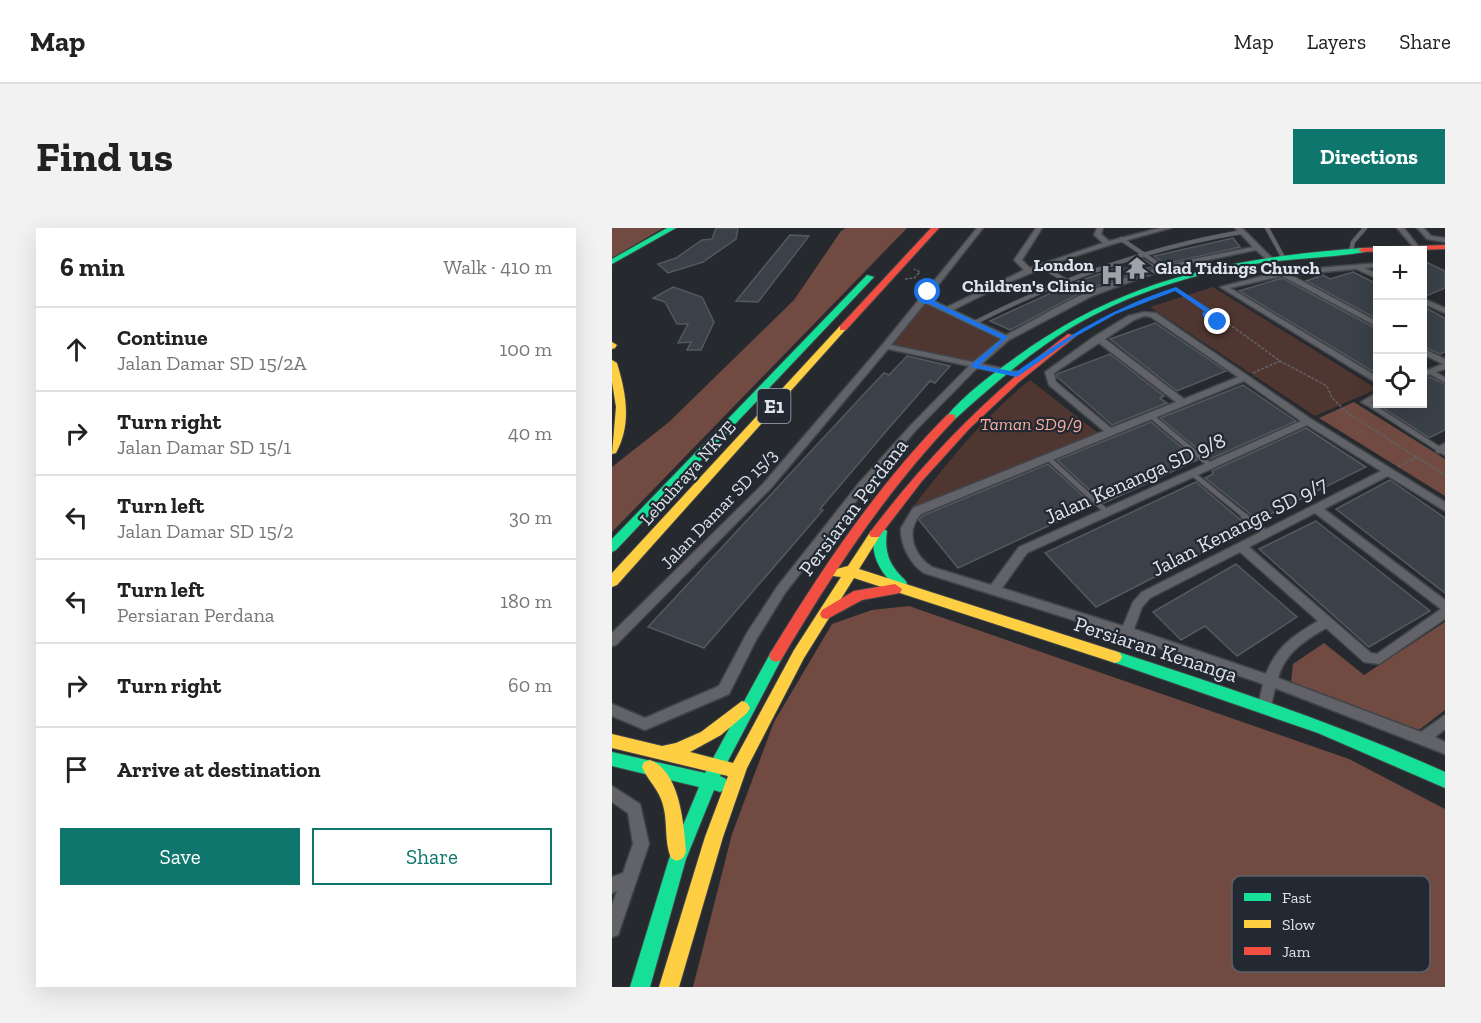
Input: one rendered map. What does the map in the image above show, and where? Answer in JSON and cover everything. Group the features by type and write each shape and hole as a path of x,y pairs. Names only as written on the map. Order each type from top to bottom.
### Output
{"main road":[{"path":"612,262 672,228"},
{"name":"Lebuhraya NKVE","path":"612,547 918,228"},
{"name":"Lebuhraya NKVE","path":"612,582 935,228"},
{"path":"1427,251 1445,248"},
{"name":"Persiaran Perdana","path":"640,987 677,860 717,767 753,698 815,592 850,540 900,474 1000,371 1060,329 1180,277 1283,257 1373,251"},
{"path":"1427,252 1445,256"},
{"name":"Persiaran Perdana","path":"669,987 731,786 793,663 849,571 915,482 964,427 1017,374 1109,309 1249,270 1373,256"},
{"path":"612,363 624,405 621,437 612,451"},
{"path":"882,526 877,554 881,565 887,574 908,589"},
{"path":"815,592 838,573 849,571 846,562 850,540"},
{"name":"Persiaran Kenanga","path":"849,571 1265,706 1378,748 1445,780"},
{"path":"815,627 843,601 860,593 908,589"},
{"path":"656,753 678,752 704,740 729,722 753,698"},
{"path":"612,741 656,753 738,770"},
{"path":"612,759 731,786"},
{"path":"650,766 666,786 672,805 677,860"}],"street":[{"name":"Jalan Damar SD 15/3","path":"612,641 767,486 886,346 980,228"},
{"path":"1028,270 1018,260 1039,228"},
{"path":"1100,228 1097,235 1107,242"},
{"path":"947,310 1040,265 1107,242 1168,228"},
{"path":"1400,228 1419,246"},
{"path":"1420,228 1429,238 1445,240"},
{"path":"1240,230 1269,259"},
{"path":"612,710 645,724 724,690 751,637 781,590 863,485 914,427 974,366 1006,338 1089,294 1164,268 1257,248"},
{"path":"1373,265 1282,273 1224,287 1373,379"},
{"path":"1355,267 1373,276"},
{"path":"1282,273 1373,323"},
{"path":"926,296 947,310 1006,338"},
{"path":"1434,305 1445,300"},
{"path":"1427,302 1445,311"},
{"path":"1109,430 1052,383 1048,375 1052,369 1098,338 1140,314 1156,317 1308,421 1445,507"},
{"path":"1098,338 1182,402"},
{"path":"886,346 1017,374"},
{"path":"1427,353 1445,364 1427,374"},
{"path":"1243,378 1109,430 917,511 911,518 906,533 919,565 928,570 1270,681 1445,748"},
{"path":"1366,402 1373,398"},
{"name":"Jalan Kenanga SD 9/8","path":"994,590 1019,554 1308,421"},
{"name":"Jalan Kenanga SD 9/7","path":"1126,633 1137,605 1146,596 1389,471"},
{"path":"1316,508 1445,606"},
{"path":"1241,546 1364,656 1376,660 1445,613"},
{"path":"1265,706 1278,657 1286,646 1325,623"},
{"path":"1422,739 1445,720"},
{"path":"612,793 635,809 641,844 612,928"},
{"path":"612,885 630,878"}],"lane":[{"path":"1267,228 1283,257"},
{"path":"1351,251 1353,242 1365,228"},
{"path":"974,323 1061,279 1140,252 1240,230"},
{"path":"1120,239 1164,268"},
{"path":"1040,265 1089,294"},
{"path":"1427,374 1445,380"},
{"path":"1366,402 1443,450"},
{"path":"1150,415 1211,466"},
{"path":"1047,457 1107,512"},
{"path":"1193,474 1265,533"}],"path":[{"path":"1176,289 1208,311 1226,313 1229,318 1225,321"},
{"path":"1208,311 1205,315 1209,320 1225,321 1280,361 1327,386 1332,398 1349,414 1445,476"},
{"path":"1243,378 1280,361"},
{"path":"1402,465 1417,457"}],"green space":[{"path":"1213,287 1373,387 1373,391 1315,416 1150,307"},
{"path":"924,301 1002,339 974,364 891,346"},
{"name":"Taman SD9/9","path":"1030,380 1098,433 909,512 980,426"}],"shaded area":[{"path":"612,228 663,228 612,258"},
{"path":"846,228 907,228 612,532 612,467 669,422 794,300 841,231"},
{"path":"1354,402 1445,459 1445,496 1319,418"},
{"path":"909,606 1349,759 1445,809 1445,987 693,987 732,834 774,722 832,624 872,610"},
{"path":"1445,622 1445,710 1419,730 1291,683 1293,664 1324,643 1364,675"}],"building":[{"path":"716,228 738,228 736,239 703,262 668,273 658,264 676,258 702,240 712,239"},
{"path":"790,235 809,236 758,302 736,301"},
{"path":"1233,238 1240,247 1165,264 1154,256"},
{"path":"1143,259 1154,266 1089,289 1076,282"},
{"path":"1427,262 1445,271 1445,288 1427,296"},
{"path":"1353,272 1373,282 1373,317 1306,281 1323,275 1330,279"},
{"path":"1282,278 1373,327 1373,372 1239,291"},
{"path":"1066,286 1080,293 1010,330 990,321"},
{"path":"673,287 702,297 714,322 701,350 687,350 691,342 678,343 688,324 677,324 665,302 653,298"},
{"path":"1427,309 1445,318 1445,352 1440,354 1427,348"},
{"path":"1155,323 1226,371 1177,391 1110,339"},
{"path":"1110,354 1164,396 1160,398 1167,403 1112,425 1057,377 1057,374"},
{"path":"907,356 950,366 935,383 930,381 888,429 820,509 823,510 704,648 648,627 884,373 889,375"},
{"path":"1427,378 1445,384 1445,430 1429,438 1383,408 1427,408"},
{"path":"1243,385 1296,421 1210,459 1160,418"},
{"path":"1151,422 1197,460 1104,503 1057,460"},
{"path":"1306,428 1366,467 1258,520 1205,478 1213,474 1212,471"},
{"path":"1048,464 1093,505 958,568 919,520 922,516"},
{"path":"1390,480 1445,518 1445,593 1336,509"},
{"path":"1196,482 1250,528 1096,607 1045,553"},
{"path":"1316,521 1430,611 1369,647 1259,549"},
{"path":"1236,564 1297,617 1237,656 1205,626 1181,640 1153,612"}],"traffic: fast":[{"path":"612,262 672,228"},
{"path":"951,417 997,375 1044,341 1091,313 1139,292 1189,275 1243,263 1362,250"},
{"path":"612,547 870,277"},
{"path":"881,531 879,547 882,560 889,572 900,583"},
{"path":"640,987 660,914 684,841 704,793 776,656"},
{"path":"1115,657 1323,728 1445,780"},
{"path":"612,759 720,784"}],"traffic: slow":[{"path":"612,582 843,328"},
{"path":"612,363 621,407 620,429 612,451"},
{"path":"669,987 714,837 740,766 799,654 875,534"},
{"path":"838,573 849,571 1115,657"},
{"path":"664,752 686,747 706,737 742,708"},
{"path":"612,741 728,769"},
{"path":"650,767 669,795 676,829 677,852"}],"traffic: jam":[{"path":"843,328 935,228"},
{"path":"1362,250 1445,247"},
{"path":"875,534 918,478 965,427 1016,380 1071,336"},
{"path":"776,656 814,592 856,530 901,472 951,417"},
{"path":"827,614 859,595 895,589"}],"place":[{"name":"Glad Tidings Church","path":"1137,268"},
{"name":"London Children's Clinic","path":"1112,275"}],"route":[{"path":"928,292 923,299 1006,338 974,366 1017,374 1071,337 1114,312 1176,289 1208,311 1205,314 1207,319 1218,322"}]}
